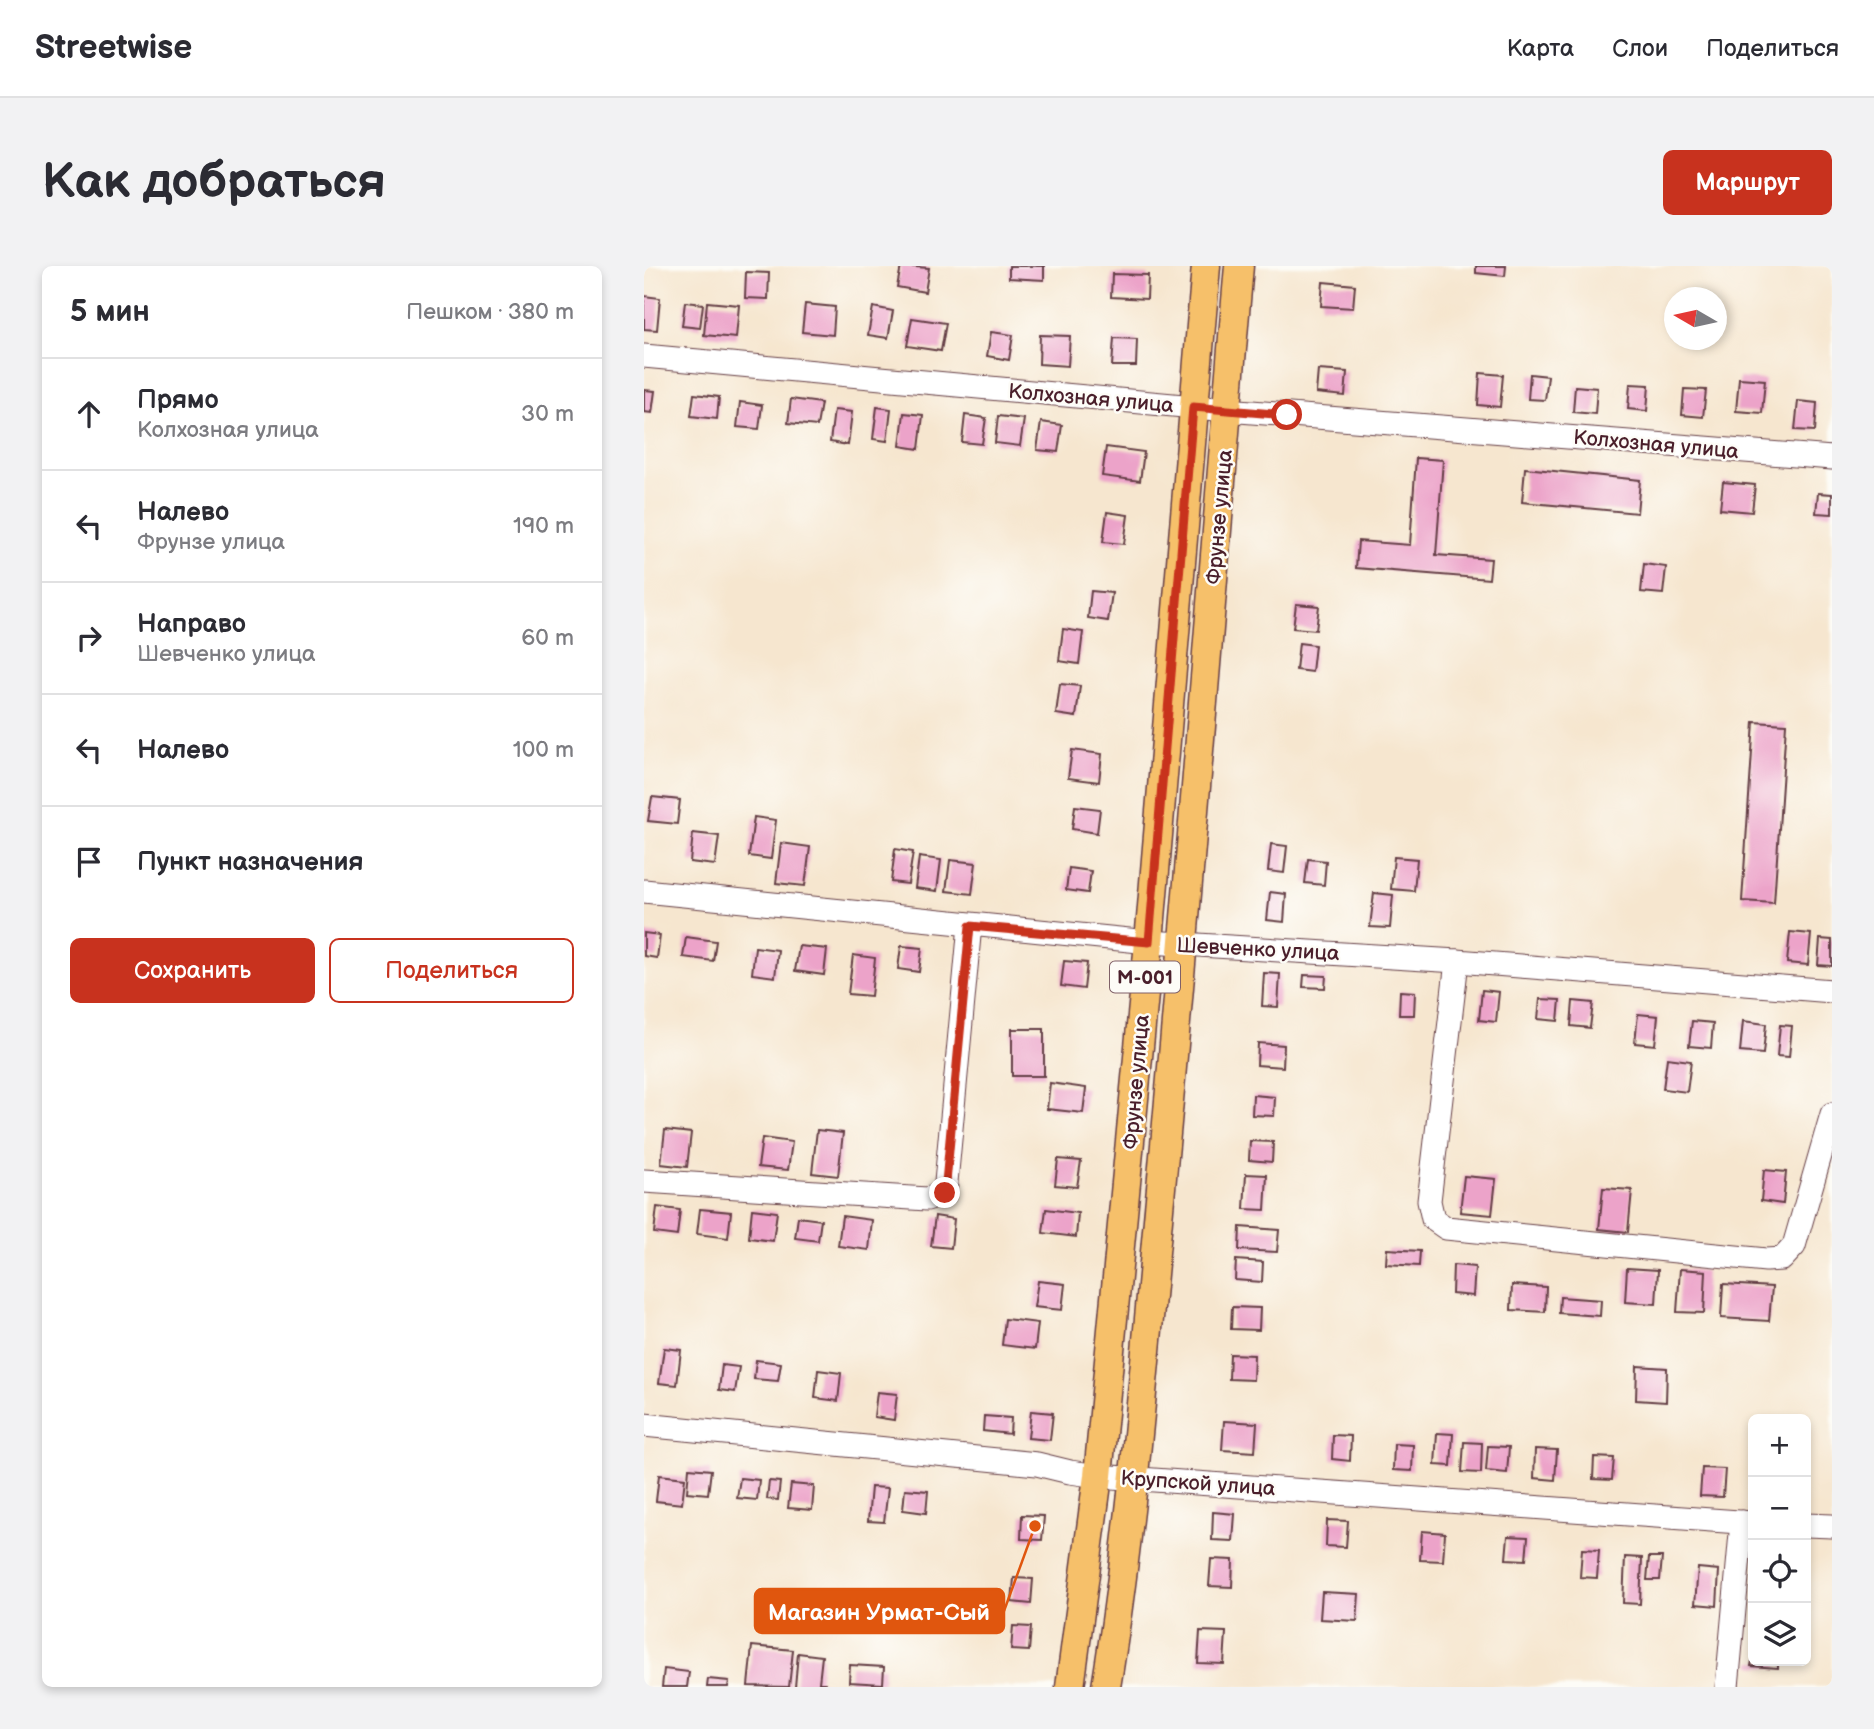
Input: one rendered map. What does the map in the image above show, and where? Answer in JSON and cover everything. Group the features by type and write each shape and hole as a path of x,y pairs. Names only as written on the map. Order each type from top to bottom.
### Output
{"main road":[{"name":"Фрунзе улица","path":"1070,1687 1098,1476 1149,942 1206,266"},
{"name":"Фрунзе улица","path":"1106,1687 1118,1619 1134,1478 1185,945 1239,266"}],"street":[{"name":"Колхозная улица","path":"644,356 1227,410 1832,458"},
{"name":"Шевченко улица","path":"644,891 1149,942 1457,961 1832,991"},
{"path":"644,1181 927,1199 945,1193 970,926"},
{"path":"1457,961 1429,1201 1433,1219 1446,1228 1766,1260 1782,1259 1794,1246 1832,1114"},
{"name":"Крупской улица","path":"644,1425 1037,1464 1098,1476 1748,1522"},
{"path":"1727,1687 1748,1522"},
{"path":"1811,1525 1832,1527"}],"building":[{"path":"901,266 929,268 925,292 897,287"},
{"path":"1009,266 1044,266 1044,280 1009,278"},
{"path":"1476,266 1506,266 1505,276 1476,273"},
{"path":"746,272 769,273 768,299 745,298"},
{"path":"1112,274 1148,275 1147,299 1111,297"},
{"path":"1323,282 1355,285 1353,308 1321,306"},
{"path":"644,296 660,298 657,330 644,329"},
{"path":"685,302 703,304 700,328 682,326"},
{"path":"707,302 739,305 736,338 704,335"},
{"path":"805,304 835,307 833,335 802,332"},
{"path":"873,307 893,311 888,338 868,335"},
{"path":"912,318 946,323 941,351 907,346"},
{"path":"991,332 1013,335 1009,360 987,356"},
{"path":"1040,335 1070,336 1068,366 1039,364"},
{"path":"1114,338 1137,339 1136,366 1112,366"},
{"path":"1318,370 1347,372 1345,396 1316,393"},
{"path":"1480,373 1503,375 1500,407 1478,405"},
{"path":"1530,374 1548,376 1545,400 1528,399"},
{"path":"1739,378 1765,380 1762,413 1736,411"},
{"path":"1630,384 1649,385 1647,411 1628,409"},
{"path":"1575,386 1597,388 1595,414 1573,412"},
{"path":"1684,389 1706,390 1703,417 1682,415"},
{"path":"644,390 655,391 652,413 644,412"},
{"path":"694,394 719,397 717,419 691,416"},
{"path":"791,399 821,403 817,426 788,423"},
{"path":"1798,401 1817,403 1815,431 1795,430"},
{"path":"740,402 762,405 759,429 737,427"},
{"path":"877,407 891,409 887,441 873,439"},
{"path":"834,410 852,412 848,445 830,442"},
{"path":"904,413 923,415 919,449 900,446"},
{"path":"965,415 986,418 982,444 962,442"},
{"path":"998,416 1024,419 1020,446 995,443"},
{"path":"1041,422 1062,425 1058,452 1037,450"},
{"path":"1106,447 1144,452 1140,481 1102,476"},
{"path":"1416,458 1443,460 1436,555 1491,559 1489,579 1356,568 1358,541 1410,545"},
{"path":"1525,468 1640,480 1637,513 1522,502"},
{"path":"1723,482 1755,485 1752,512 1720,509"},
{"path":"1818,493 1832,494 1832,514 1816,513"},
{"path":"1107,512 1128,515 1124,544 1103,542"},
{"path":"1644,564 1666,567 1663,594 1641,592"},
{"path":"1091,591 1112,593 1108,621 1088,618"},
{"path":"1296,604 1319,606 1316,630 1293,628"},
{"path":"1063,629 1083,632 1079,664 1059,661"},
{"path":"1299,643 1315,645 1312,672 1296,670"},
{"path":"1060,684 1080,686 1076,717 1056,714"},
{"path":"1754,722 1786,724 1774,903 1742,901"},
{"path":"1072,750 1102,754 1099,782 1068,778"},
{"path":"652,797 680,800 677,824 648,821"},
{"path":"1075,806 1100,809 1097,833 1072,829"},
{"path":"754,817 776,820 771,859 749,856"},
{"path":"693,833 719,836 715,865 690,862"},
{"path":"781,843 810,847 805,886 776,883"},
{"path":"1271,844 1287,846 1284,873 1268,871"},
{"path":"895,849 913,852 908,884 891,882"},
{"path":"919,857 941,860 937,891 915,888"},
{"path":"1394,857 1417,859 1414,891 1391,889"},
{"path":"1308,859 1326,861 1324,885 1305,883"},
{"path":"950,860 976,863 972,894 946,891"},
{"path":"1069,868 1091,871 1088,893 1066,890"},
{"path":"1270,892 1286,894 1284,922 1267,920"},
{"path":"1374,893 1393,895 1390,928 1370,927"},
{"path":"1790,932 1811,934 1808,965 1787,963"},
{"path":"644,933 660,935 657,958 644,956"},
{"path":"686,937 716,941 713,961 683,957"},
{"path":"1820,939 1832,940 1832,966 1818,965"},
{"path":"799,946 827,949 824,975 795,971"},
{"path":"901,946 922,948 919,972 898,969"},
{"path":"755,947 778,950 775,977 752,974"},
{"path":"853,955 875,958 871,996 848,994"},
{"path":"1064,961 1087,963 1084,989 1061,986"},
{"path":"1264,973 1280,974 1278,1007 1262,1006"},
{"path":"1304,975 1326,976 1325,988 1303,987"},
{"path":"1482,990 1499,992 1496,1022 1479,1020"},
{"path":"1400,991 1415,992 1414,1015 1399,1015"},
{"path":"1540,999 1560,1000 1558,1021 1538,1019"},
{"path":"1573,1001 1593,1003 1590,1028 1571,1026"},
{"path":"1638,1014 1658,1016 1655,1045 1635,1043"},
{"path":"1692,1021 1713,1023 1711,1048 1689,1046"},
{"path":"1743,1021 1766,1024 1763,1054 1740,1052"},
{"path":"1780,1025 1792,1026 1789,1057 1777,1056"},
{"path":"1012,1029 1044,1029 1044,1076 1012,1076"},
{"path":"1258,1043 1284,1045 1283,1067 1257,1065"},
{"path":"1667,1058 1691,1061 1687,1092 1663,1089"},
{"path":"1050,1083 1086,1088 1083,1113 1047,1109"},
{"path":"1253,1095 1275,1097 1274,1116 1252,1115"},
{"path":"665,1130 691,1133 687,1167 661,1164"},
{"path":"817,1130 843,1133 838,1176 812,1173"},
{"path":"762,1138 792,1142 788,1170 758,1167"},
{"path":"1250,1141 1273,1142 1272,1162 1249,1160"},
{"path":"1058,1159 1081,1161 1077,1187 1055,1185"},
{"path":"1764,1170 1786,1172 1783,1204 1761,1201"},
{"path":"1246,1174 1267,1175 1265,1210 1244,1209"},
{"path":"1464,1176 1496,1179 1492,1215 1460,1212"},
{"path":"1603,1188 1632,1190 1628,1232 1599,1229"},
{"path":"657,1207 680,1210 677,1236 654,1233"},
{"path":"700,1209 731,1212 728,1238 697,1234"},
{"path":"752,1209 777,1212 773,1241 749,1238"},
{"path":"1046,1209 1078,1213 1076,1237 1043,1233"},
{"path":"842,1216 872,1220 869,1250 838,1246"},
{"path":"935,1216 954,1219 951,1248 931,1246"},
{"path":"798,1217 821,1220 818,1241 795,1238"},
{"path":"1240,1227 1279,1230 1277,1252 1239,1250"},
{"path":"1387,1249 1420,1251 1419,1266 1386,1264"},
{"path":"1236,1260 1263,1262 1262,1282 1235,1280"},
{"path":"1453,1265 1475,1267 1473,1296 1452,1294"},
{"path":"1627,1268 1658,1270 1656,1304 1625,1302"},
{"path":"1680,1269 1706,1271 1704,1313 1677,1312"},
{"path":"1038,1281 1065,1284 1062,1310 1034,1307"},
{"path":"1723,1284 1772,1287 1769,1321 1721,1318"},
{"path":"1512,1285 1546,1287 1545,1312 1511,1310"},
{"path":"1560,1297 1601,1300 1600,1316 1559,1313"},
{"path":"1232,1307 1260,1308 1259,1330 1231,1329"},
{"path":"1005,1319 1038,1323 1035,1349 1002,1345"},
{"path":"664,1348 681,1350 677,1385 659,1383"},
{"path":"1230,1354 1254,1355 1253,1380 1229,1379"},
{"path":"756,1360 781,1363 778,1381 754,1379"},
{"path":"722,1365 739,1367 735,1392 719,1390"},
{"path":"1637,1366 1667,1368 1666,1402 1636,1400"},
{"path":"818,1370 841,1373 838,1401 815,1398"},
{"path":"877,1392 897,1394 894,1420 874,1417"},
{"path":"1031,1411 1053,1413 1050,1440 1028,1438"},
{"path":"984,1416 1011,1418 1010,1434 983,1431"},
{"path":"1224,1421 1257,1423 1255,1452 1222,1450"},
{"path":"1437,1433 1453,1434 1451,1466 1435,1465"},
{"path":"1333,1435 1351,1436 1350,1461 1332,1459"},
{"path":"1464,1442 1482,1443 1481,1473 1462,1472"},
{"path":"1394,1444 1413,1445 1412,1471 1393,1470"},
{"path":"1488,1446 1509,1447 1507,1473 1486,1471"},
{"path":"1535,1449 1557,1450 1555,1480 1534,1478"},
{"path":"1594,1457 1614,1458 1612,1480 1593,1479"},
{"path":"689,1468 711,1470 708,1494 687,1492"},
{"path":"1702,1468 1725,1469 1723,1497 1700,1496"},
{"path":"659,1475 685,1478 682,1504 656,1501"},
{"path":"740,1478 759,1480 757,1500 737,1498"},
{"path":"769,1481 780,1482 778,1500 767,1499"},
{"path":"791,1484 814,1486 812,1510 788,1508"},
{"path":"871,1487 888,1488 884,1522 868,1521"},
{"path":"905,1489 928,1491 926,1513 903,1510"},
{"path":"1213,1512 1235,1514 1233,1541 1212,1540"},
{"path":"1022,1515 1044,1516 1042,1540 1021,1539"},
{"path":"1327,1520 1348,1521 1346,1547 1326,1546"},
{"path":"1422,1531 1445,1533 1443,1561 1420,1560"},
{"path":"1508,1536 1528,1537 1526,1560 1506,1559"},
{"path":"1582,1549 1599,1550 1597,1578 1580,1577"},
{"path":"1625,1557 1642,1558 1640,1604 1623,1603"},
{"path":"1649,1557 1662,1557 1660,1580 1647,1580"},
{"path":"1211,1559 1233,1560 1232,1587 1209,1586"},
{"path":"1698,1568 1719,1570 1717,1606 1695,1604"},
{"path":"1014,1578 1033,1579 1031,1604 1012,1602"},
{"path":"1322,1592 1359,1594 1357,1621 1320,1619"},
{"path":"1013,1626 1031,1627 1029,1651 1011,1650"},
{"path":"1200,1631 1226,1632 1224,1664 1198,1663"},
{"path":"752,1646 793,1650 789,1687 748,1686"},
{"path":"798,1653 822,1656 819,1683 825,1683 825,1687 795,1687"},
{"path":"850,1665 884,1667 883,1684 849,1682"},
{"path":"664,1669 689,1672 687,1687 662,1687"},
{"path":"708,1679 729,1681 728,1687 707,1687"}],"place":[{"name":"Магазин Урмат-Сый","path":"1035,1526"}],"route":[{"path":"945,1193 970,926 1149,942 1193,407 1287,415"}]}
